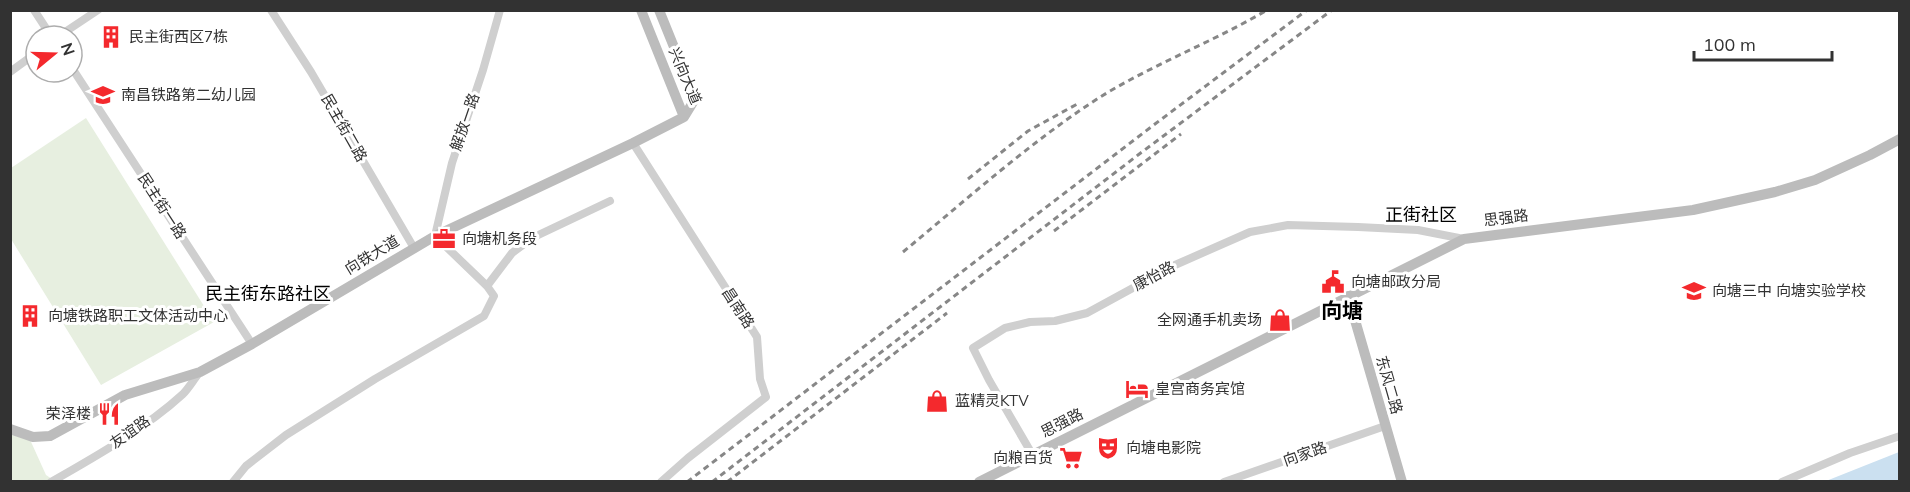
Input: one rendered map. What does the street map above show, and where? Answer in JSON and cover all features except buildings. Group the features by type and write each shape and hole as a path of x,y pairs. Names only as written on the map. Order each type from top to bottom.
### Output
{"street":[{"path":"34,10 43,24"},
{"path":"77,24 98,10"},
{"name":"民主街二路","path":"271,10 311,72 414,248"},
{"name":"解放一路","path":"435,236 452,163 500,10"},
{"name":"兴向大道","path":"641,10 684,117"},
{"name":"兴向大道","path":"659,10 695,99 684,117"},
{"path":"10,72 24,62"},
{"name":"民主街一路","path":"82,84 252,344"},
{"name":"向铁大道","path":"10,429 33,437 50,436 124,394 200,372 252,344 435,236 684,117"},
{"name":"思强路","path":"979,482 1464,239 1693,210 1775,192 1815,180 1899,139"},
{"name":"昌南路","path":"633,143 757,337 760,379 766,397 661,482"},
{"path":"487,286 512,254 532,238 610,201"},
{"name":"康怡路","path":"1032,454 973,348 1005,328 1087,314 1176,265 1250,232 1288,225 1418,230 1464,239"},
{"path":"233,482 246,466 286,435 375,379 484,316 494,296 487,286 435,236"},
{"name":"东风二路","path":"1348,296 1402,482"},
{"name":"友谊路","path":"51,482 142,425 184,393 200,372"},
{"name":"向家路","path":"1224,482 1385,426"},
{"path":"1782,482 1850,453 1899,436"}],"green space":[{"path":"86,118 214,322 101,385 11,239 11,168"},
{"path":"10,430 27,433 46,475 55,481 11,481"}],"water":[{"path":"1899,452 1899,481 1826,481"}],"railway":[{"path":"903,252 1022,153 1071,116 1138,75 1267,10"},
{"path":"687,482 1307,10"},
{"path":"712,482 1138,155 1332,10"},
{"path":"968,179 1028,131 1079,103"},
{"path":"1054,231 1181,134"},
{"path":"727,482 947,313"}],"place":[{"name":"民主街西区7栋","path":"111,37"},
{"name":"南昌铁路第二幼儿园","path":"103,95"},
{"name":"向塘机务段","path":"444,239"},
{"name":"向塘邮政分局","path":"1333,282"},
{"name":"向塘三中 向塘实验学校","path":"1694,291"},
{"name":"向塘铁路职工文体活动中心","path":"30,316"},
{"name":"全网通手机卖场","path":"1280,320"},
{"name":"皇宫商务宾馆","path":"1137,389"},
{"name":"蓝精灵KTV","path":"937,401"},
{"name":"荣泽楼","path":"109,414"},
{"name":"向塘电影院","path":"1108,448"},
{"name":"向粮百货","path":"1071,458"}],"district":[{"name":"正街社区","path":"1421,215"},
{"name":"民主街东路社区","path":"268,294"},
{"name":"向塘","path":"1342,311"}]}
